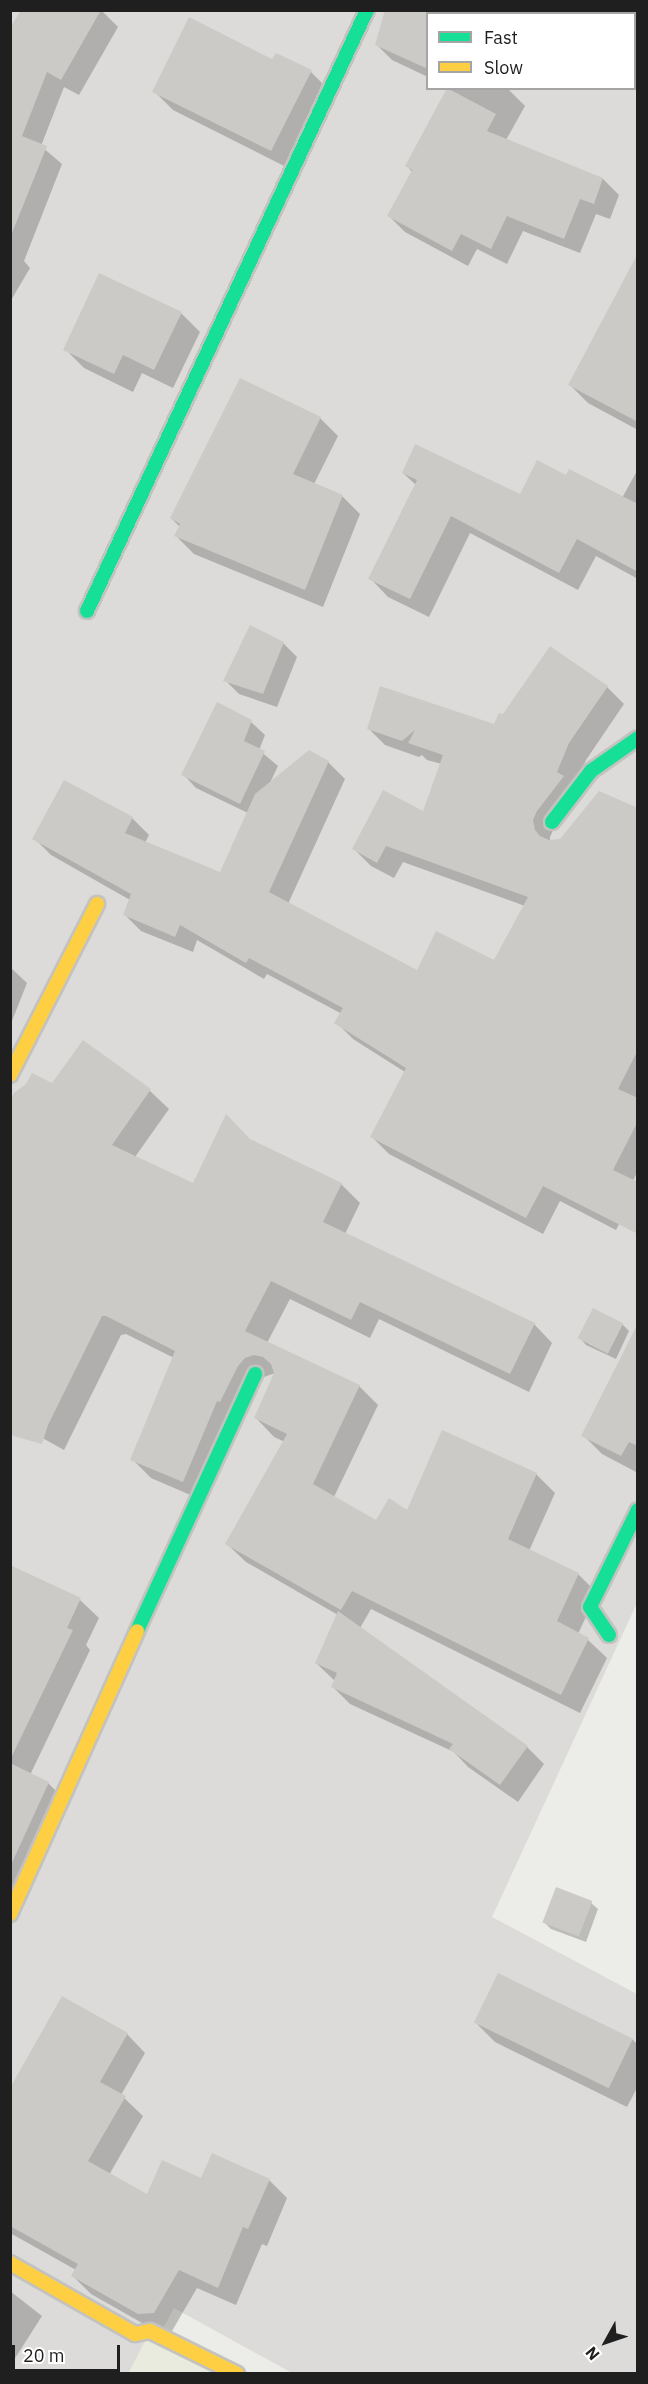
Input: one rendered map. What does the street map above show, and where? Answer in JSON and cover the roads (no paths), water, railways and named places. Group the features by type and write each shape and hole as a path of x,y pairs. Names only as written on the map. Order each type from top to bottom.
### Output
{"street":[{"path":"87,611 367,10"},
{"path":"552,822 591,771 638,738"},
{"path":"10,1075 98,904"},
{"path":"10,1914 231,1422 255,1374"},
{"path":"609,1635 590,1608 638,1510"},
{"path":"10,2263 135,2334 150,2331 237,2373"}]}
